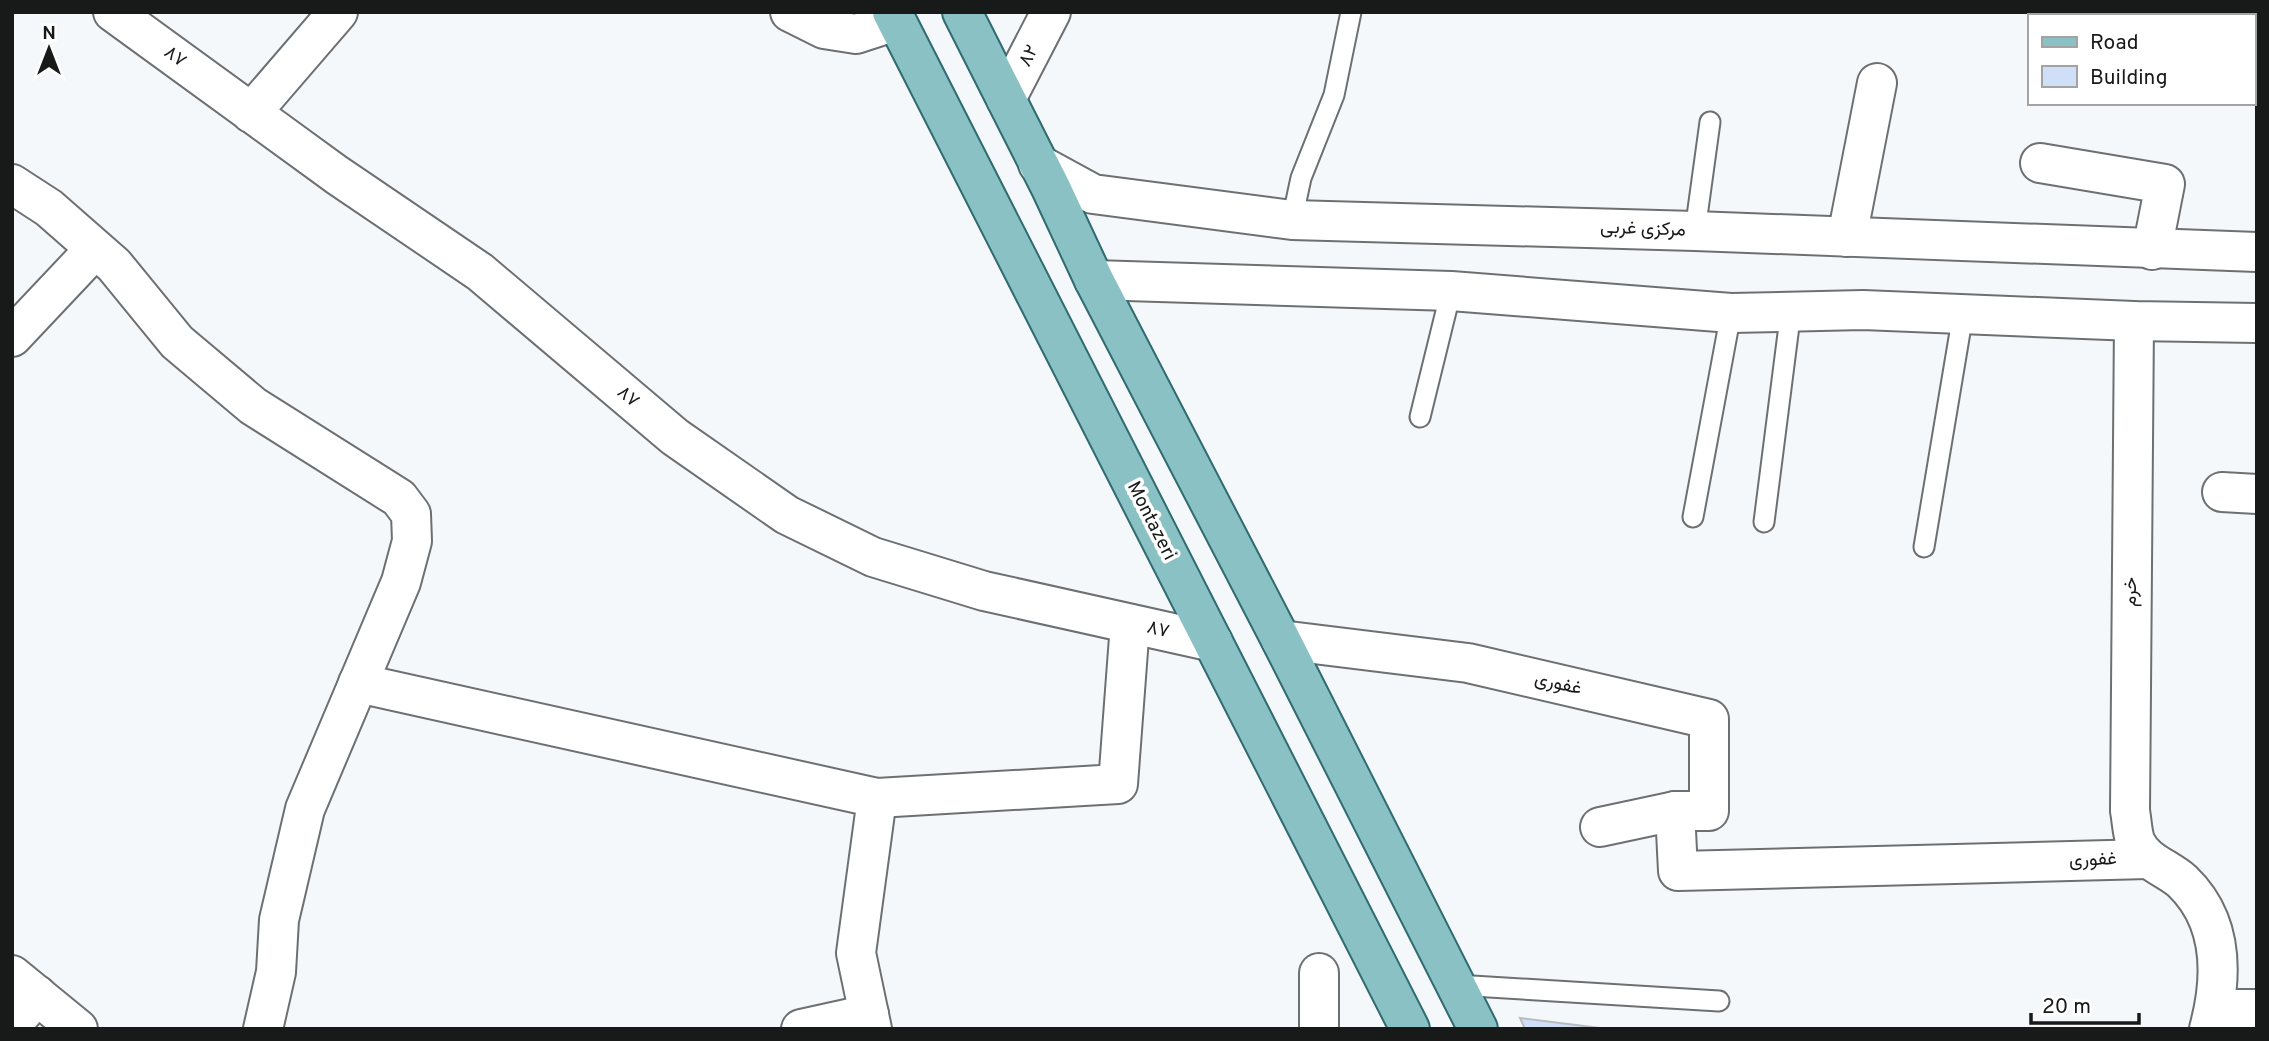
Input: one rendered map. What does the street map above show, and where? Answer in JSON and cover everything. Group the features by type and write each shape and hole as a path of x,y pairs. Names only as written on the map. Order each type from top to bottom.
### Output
{"main road":[{"path":"962,12 1094,280 1281,640 1478,1029"},
{"name":"Montazeri","path":"894,17 1410,1029"}],"street":[{"name":"۸۷","path":"113,12 337,175 480,272 676,438 787,515 873,557 984,592 1213,642"},
{"path":"251,113 338,12"},
{"path":"790,12 824,29 856,34 894,17"},
{"name":"۸۲","path":"1006,99 1051,12"},
{"path":"1847,237 1877,83"},
{"name":"مرکزی غربی","path":"1038,163 1093,194 1292,220 1695,231 2257,252"},
{"path":"2040,163 2165,184 2152,250"},
{"path":"12,184 49,208 114,265 177,342 253,406 399,498 411,514 412,541 401,582 305,809 279,920 276,972 263,1029"},
{"path":"12,337 95,249"},
{"path":"1094,280 1451,290 1731,313 1791,310 2257,323"},
{"name":"خرم","path":"2134,321 2130,811 2136,843 2148,859"},
{"path":"358,683 877,798 1118,784 1130,624"},
{"name":"غفوری","path":"1281,640 1468,663 1709,719 1709,811 1675,811 1600,827"},
{"path":"801,1029 871,1021 856,954 877,798"},
{"name":"غفوری","path":"1675,811 1678,871 2148,859"},
{"path":"2148,859 2182,882 2208,916 2218,949 2211,1019 2257,1009"},
{"path":"1319,973 1319,1029"},
{"path":"12,1024 25,985 78,1029"}],"lane":[{"path":"1292,220 1301,178 1334,94 1351,12"},
{"path":"1695,231 1710,122"},
{"path":"1420,417 1451,290"},
{"path":"1764,522 1791,310"},
{"path":"1693,517 1731,313"},
{"path":"1924,547 1963,314"},
{"path":"1456,985 1719,1001"}],"building":[{"path":"1520,1018 1608,1029 1525,1029"}]}
